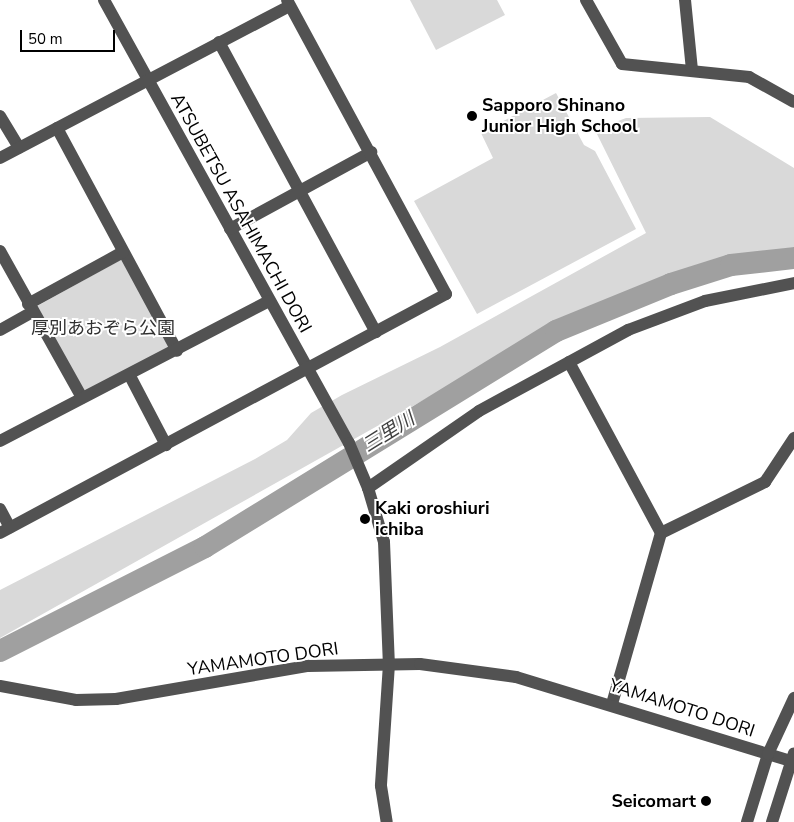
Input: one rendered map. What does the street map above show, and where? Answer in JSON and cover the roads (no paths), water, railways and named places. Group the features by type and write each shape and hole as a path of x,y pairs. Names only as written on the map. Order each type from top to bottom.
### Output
{"street":[{"name":"ATSUBETSU ASAHIMACHI DORI","path":"104,0 349,443 368,488"},
{"path":"586,0 622,64 749,77 794,102"},
{"path":"685,0 692,70"},
{"path":"0,158 219,42 288,3 371,152 446,294 166,446 5,530 0,509"},
{"path":"219,42 376,332"},
{"path":"0,116 19,148"},
{"path":"57,128 177,351"},
{"path":"230,229 371,152"},
{"path":"0,251 82,398"},
{"path":"0,330 31,308 123,252"},
{"path":"387,822 381,786 389,664 384,542 368,488 479,412 628,330 705,301 794,283"},
{"path":"0,441 82,398 130,376 269,301"},
{"path":"569,362 661,533 612,704"},
{"path":"130,376 166,446"},
{"path":"661,533 765,482 794,438"},
{"name":"YAMAMOTO DORI","path":"0,686 76,700 116,699 308,666 389,664 516,677 612,704 768,754 793,758"},
{"path":"747,822 768,754 794,698"},
{"path":"772,822 793,758"}],"waterway":[{"name":"三里川","path":"0,651 205,547 556,331 671,284 731,265 794,258"}],"place":[{"name":"Sapporo Shinano Junior High School","path":"472,116"},
{"name":"Kaki oroshiuri ichiba","path":"365,519"},
{"name":"Seicomart","path":"706,801"}],"park label":[{"name":"厚別あおぞら公園","path":"103,328"}]}
